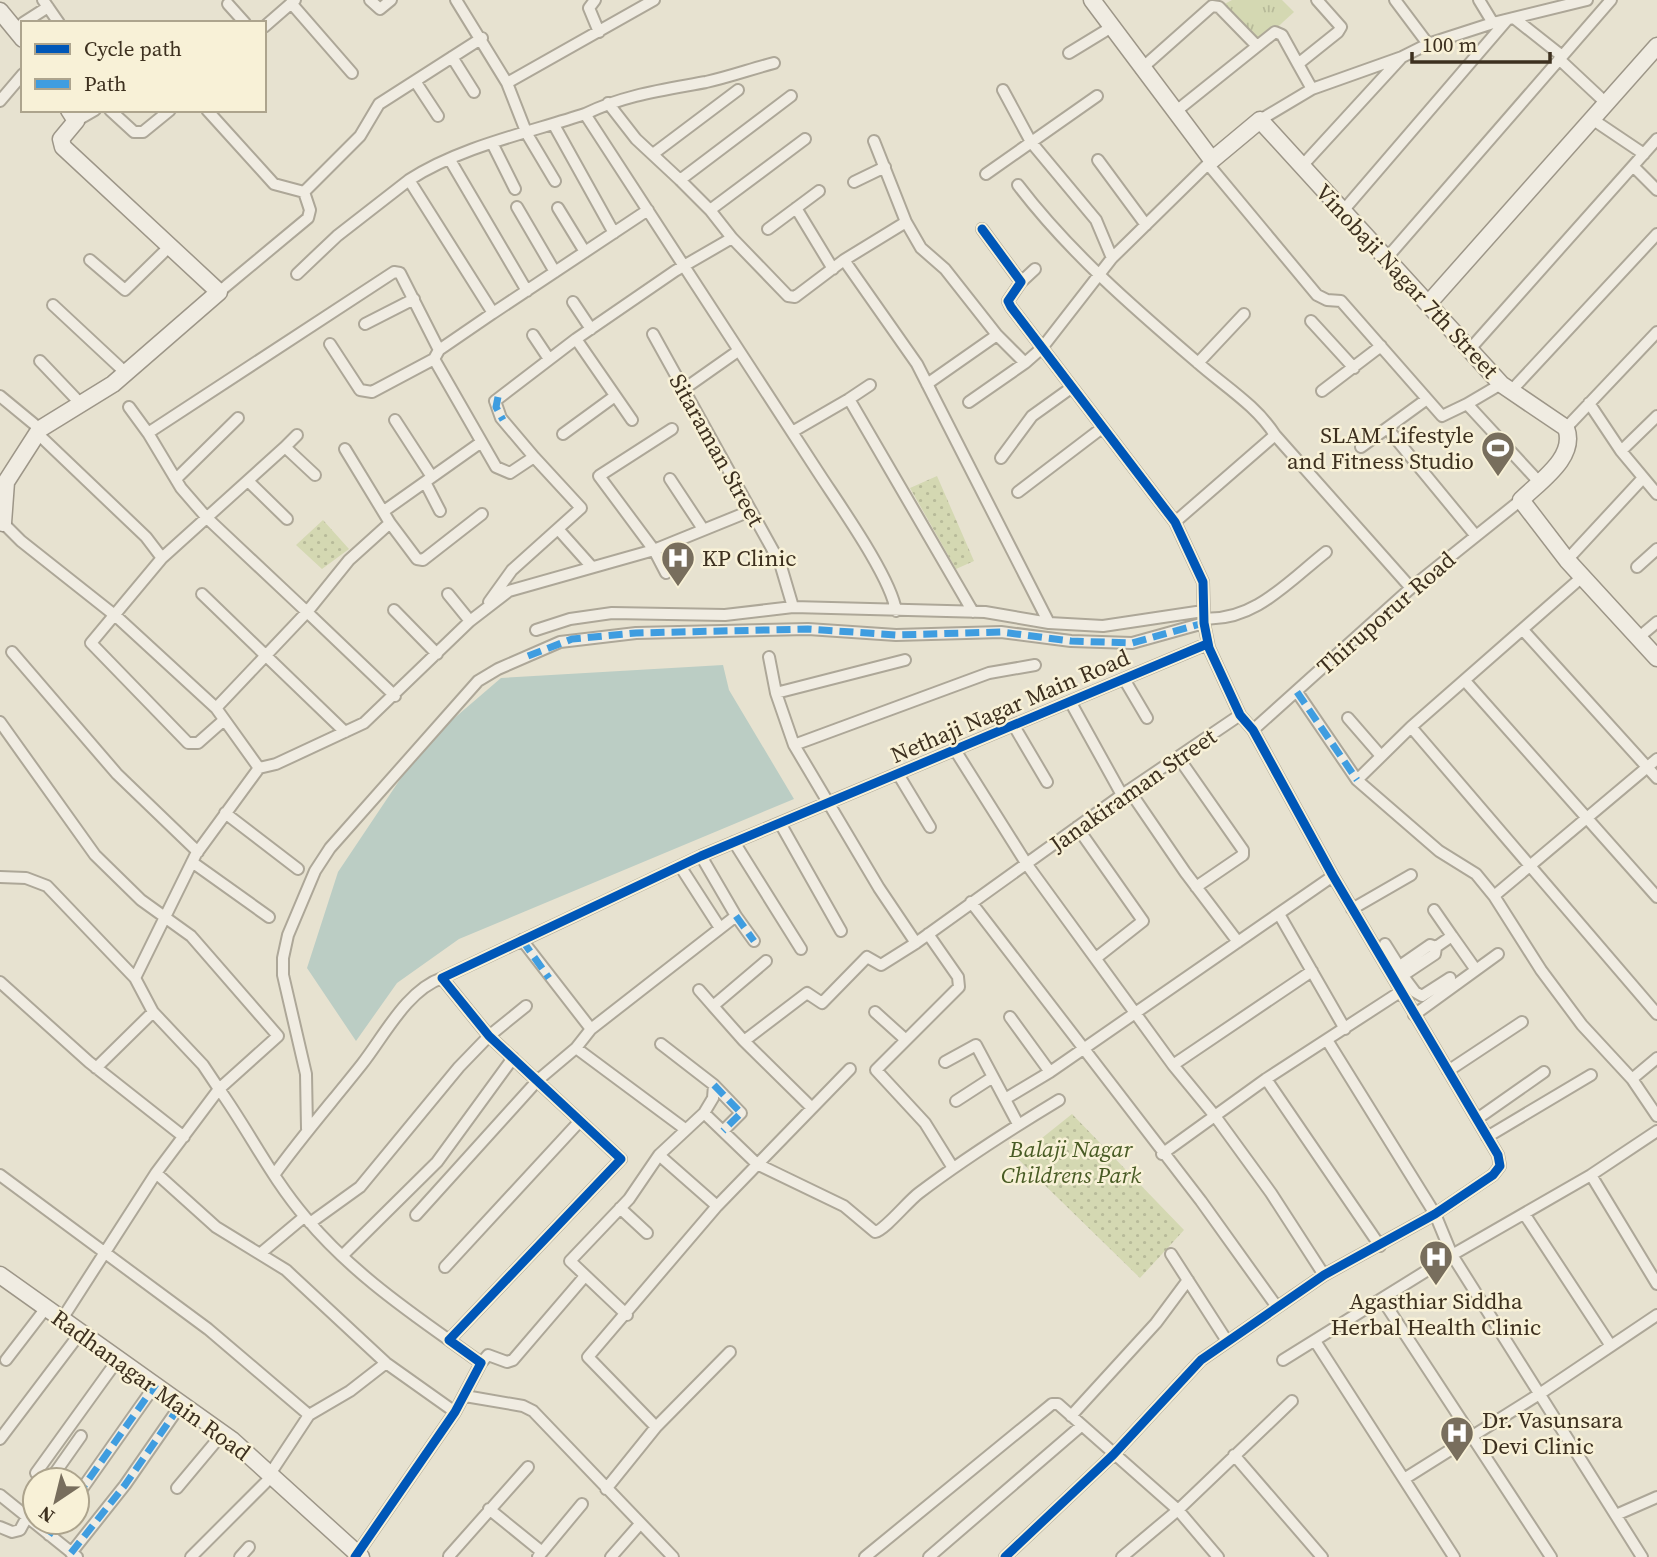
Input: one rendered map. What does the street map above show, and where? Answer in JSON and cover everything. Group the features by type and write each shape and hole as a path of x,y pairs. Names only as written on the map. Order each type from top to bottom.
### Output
{"street":[{"path":"370,0 380,9 391,0"},
{"path":"456,0 482,38 507,83 527,134 555,181"},
{"path":"595,0 589,8 599,32"},
{"path":"507,83 654,0"},
{"path":"1092,0 1210,162 1317,295 1327,300 1341,300 1442,416 1506,388 1657,234"},
{"path":"1298,64 1340,29 1339,22 1317,0"},
{"path":"1395,0 1428,44"},
{"path":"1479,0 1493,23"},
{"path":"968,402 1042,348 1112,258 1210,162 1260,120 1312,89 1402,57 1428,44 1551,4 1587,0"},
{"path":"1385,260 1611,0"},
{"path":"266,25 293,2 352,73"},
{"path":"28,21 46,3 59,21"},
{"path":"228,4 243,21"},
{"path":"1141,69 1212,6 1219,7 1257,46"},
{"path":"0,11 21,28"},
{"path":"1511,19 1561,57 1606,103"},
{"path":"1342,212 1511,19"},
{"path":"1069,52 1110,28"},
{"path":"1175,112 1257,46 1279,32 1312,89"},
{"path":"304,192 359,136 379,104 482,38"},
{"path":"1428,304 1657,46"},
{"path":"452,57 474,92"},
{"path":"1301,167 1402,57"},
{"path":"297,274 337,236 409,180 450,160 585,114 608,103 774,63"},
{"path":"0,101 21,76"},
{"path":"415,81 438,116"},
{"path":"653,154 738,90"},
{"path":"1003,90 1031,142 1086,205 1112,258"},
{"path":"680,180 791,96"},
{"path":"986,174 1097,96"},
{"path":"608,103 788,296 795,297 844,260 906,222"},
{"path":"112,112 134,132 143,132 168,112"},
{"path":"209,112 274,184 304,192"},
{"path":"585,114 792,432 888,586 897,611"},
{"path":"72,116 61,139 63,147 219,292"},
{"path":"1592,119 1644,154"},
{"name":"Vinobaji Nagar 7th Street","path":"1260,120 1385,260 1506,388 1566,428"},
{"path":"554,125 614,233"},
{"path":"710,210 805,139"},
{"path":"1470,349 1657,139"},
{"path":"874,141 906,222 921,248 945,269 997,335 1025,362"},
{"path":"493,145 515,189"},
{"path":"450,160 527,291"},
{"path":"1098,160 1146,225"},
{"path":"1633,166 1657,191"},
{"path":"854,181 885,167"},
{"path":"409,180 493,313"},
{"path":"1018,185 1056,231 1101,275 1198,363 1257,410 1275,435 1411,588"},
{"path":"768,229 819,191"},
{"path":"259,768 216,708 115,615 21,541 2,521 6,482 38,431 127,374 307,218 310,210 304,192"},
{"path":"517,207 555,272"},
{"path":"558,208 585,252"},
{"path":"796,208 833,269"},
{"path":"330,344 360,390 365,393 372,392 437,355 493,313 648,210"},
{"path":"982,229 1021,282"},
{"path":"486,607 512,569 581,508 501,418 495,401 576,339 732,238"},
{"path":"90,260 125,290 171,245"},
{"path":"844,260 917,364 1049,623"},
{"path":"1035,269 1021,282 1008,301 1071,388 1175,522 1199,569 1203,582 1203,617 1208,644 1240,715 1253,730 1352,909 1415,992 1422,996 1450,978"},
{"path":"148,433 394,271 401,273 480,443 496,467 506,473 534,457"},
{"path":"365,324 414,299"},
{"path":"573,302 591,329"},
{"path":"52,305 127,374"},
{"path":"1198,363 1244,314"},
{"path":"1311,321 1354,368"},
{"path":"1657,332 1566,428 1569,448 1521,500 1567,560 1657,659"},
{"name":"Sitaraman Street","path":"653,334 785,573 793,607"},
{"path":"533,335 549,359"},
{"path":"927,384 997,335"},
{"path":"576,339 632,420"},
{"path":"1322,391 1381,346"},
{"path":"684,389 738,351"},
{"path":"40,361 80,403"},
{"path":"792,432 870,385"},
{"path":"1001,458 1027,422 1071,388"},
{"path":"0,396 146,537 162,558"},
{"path":"563,433 615,396"},
{"path":"849,399 973,612"},
{"path":"1361,447 1427,399"},
{"path":"1589,403 1622,451 1657,494"},
{"path":"1466,404 1539,482"},
{"path":"129,407 176,479 207,518 395,696"},
{"path":"1622,451 1657,416"},
{"path":"176,479 238,418"},
{"path":"395,420 428,480 440,511"},
{"path":"1018,492 1102,428"},
{"path":"1387,428 1476,536"},
{"path":"666,573 654,550 599,476 672,429"},
{"path":"224,720 198,743 188,743 92,646 93,639 162,558 297,435"},
{"path":"1175,522 1275,435"},
{"path":"384,511 480,443"},
{"path":"285,447 314,475"},
{"path":"345,449 390,523 412,554 423,560 482,514"},
{"path":"1567,560 1643,478"},
{"path":"670,479 703,529"},
{"path":"248,481 287,519"},
{"name":"Thiruporur Road","path":"1253,730 1411,588 1521,500"},
{"path":"135,978 195,857 259,768 276,765 364,723 470,621 509,591 654,550 750,511"},
{"path":"216,708 307,612 349,560 390,523"},
{"path":"558,529 591,566"},
{"path":"1637,567 1657,549"},
{"path":"536,630 570,619 612,613 725,614 793,607 973,612 1049,623 1103,626 1203,617 1229,618 1251,611 1326,552"},
{"path":"1357,780 1411,727 1466,682 1582,577"},
{"path":"202,594 345,732"},
{"path":"448,594 470,621"},
{"path":"394,610 437,654"},
{"path":"307,1129 306,1074 283,975 288,934 315,871 366,804 443,722 463,695 498,669 560,642 636,633 808,629 896,635 1001,632 1071,641 1132,643 1203,617"},
{"path":"1639,638 1657,622"},
{"path":"1523,629 1657,778"},
{"name":"Nethaji Nagar Main Road","path":"274,1175 307,1129 407,1005 430,982 701,856 1208,644"},
{"path":"12,652 117,774 195,857 269,918"},
{"path":"769,657 776,693 794,745 827,804 916,943"},
{"path":"776,693 905,660"},
{"path":"794,745 977,677 1035,665"},
{"path":"1124,679 1147,718"},
{"path":"1466,682 1657,897"},
{"path":"1297,692 1357,780 1438,851 1476,874 1494,896 1549,981 1582,1024 1632,1079 1657,1116"},
{"path":"1070,703 1126,792 1238,942"},
{"name":"Janakiraman Street","path":"744,1041 807,993 822,1003 867,957 878,966 916,943 971,902 1028,866 1126,792 1240,715"},
{"path":"1348,719 1381,756"},
{"path":"0,722 95,855 141,900 164,915 214,958 278,1036 299,1040"},
{"path":"1014,726 1047,782"},
{"path":"1411,727 1657,1014"},
{"path":"956,750 1028,866 1173,1065 1215,1116 1271,1193 1324,1275"},
{"path":"1178,757 1241,847 1242,855 1196,887"},
{"path":"1494,896 1657,759"},
{"path":"898,774 930,827"},
{"path":"225,813 298,869"},
{"path":"780,823 841,931"},
{"path":"1077,827 1143,921 1096,958"},
{"path":"734,842 801,950"},
{"path":"701,856 754,941"},
{"path":"680,866 720,928"},
{"path":"1352,909 1411,875"},
{"path":"1005,1099 1050,1072 1333,876"},
{"path":"0,877 26,878 47,886 135,978 153,1012 203,1065 274,1175 307,1220 380,1291 481,1363"},
{"path":"971,902 1162,1154 1201,1201 1277,1307"},
{"path":"1434,910 1476,970"},
{"path":"1279,914 1345,1028"},
{"path":"416,1215 538,1080 576,1048 591,1029 736,916"},
{"path":"928,934 958,977 959,987 878,1067 877,1073 925,1123 953,1167"},
{"path":"1399,973 1410,971 1435,954 1436,947 1452,936"},
{"path":"522,940 591,1029"},
{"path":"1005,1557 1113,1455 1201,1360 1324,1275 1435,1214 1493,1175 1500,1167 1499,1155 1401,992 1399,973 1385,944"},
{"path":"1414,1015 1498,954"},
{"path":"713,1006 766,961"},
{"path":"1173,1065 1312,971"},
{"path":"442,978 489,1036 621,1159 449,1340"},
{"path":"0,982 96,1068 184,1137"},
{"path":"699,990 744,1041 812,1108"},
{"path":"1162,1154 1266,1079 1401,992"},
{"path":"261,1253 368,1178 458,1067 489,1036 526,1006"},
{"path":"96,1068 153,1012"},
{"path":"875,1012 906,1040"},
{"path":"1010,1017 1050,1072"},
{"path":"1448,1071 1522,1022"},
{"path":"62,1319 156,1173 219,1089 278,1036"},
{"path":"1328,1040 1435,1214 1452,1255 1642,1557"},
{"path":"661,1044 714,1085 741,1112 723,1131"},
{"path":"945,1062 976,1045 1018,1124"},
{"path":"576,1048 685,1129"},
{"path":"343,1255 437,1162 513,1058"},
{"path":"1632,1079 1657,1058"},
{"path":"656,1427 588,1357 627,1315 717,1206 850,1069"},
{"path":"1477,1119 1544,1072"},
{"path":"1487,1137 1591,1075"},
{"path":"956,1101 993,1077"},
{"path":"1266,1079 1380,1246"},
{"path":"627,1315 571,1264 570,1259 620,1209 659,1155 704,1113 713,1098 714,1085"},
{"path":"704,1113 757,1164 844,1206 875,1232 880,1231 901,1207 953,1167 1059,1100"},
{"path":"446,1267 579,1122"},
{"path":"1283,1360 1452,1255 1591,1175 1657,1131"},
{"path":"659,1155 717,1206"},
{"path":"156,1173 216,1227 285,1270 386,1363 456,1412"},
{"path":"0,1175 208,1329 309,1415"},
{"path":"1591,1175 1657,1284"},
{"path":"620,1209 648,1233"},
{"path":"1525,1215 1611,1346"},
{"path":"1171,1254 1227,1341"},
{"name":"Radhanagar Main Road","path":"0,1275 223,1433 358,1556"},
{"path":"358,1556 456,1412 481,1363 488,1355 507,1362 513,1360 585,1276"},
{"path":"1071,1416 1156,1323 1188,1280"},
{"path":"1382,1299 1551,1557"},
{"path":"5,1360 46,1308"},
{"path":"1404,1479 1541,1393 1657,1315"},
{"path":"0,1438 82,1332"},
{"path":"1315,1341 1454,1557"},
{"path":"606,1489 656,1427 730,1352"},
{"path":"41,1466 120,1358"},
{"path":"191,1557 271,1475 309,1415 350,1391 386,1363"},
{"path":"91,1476 156,1384"},
{"path":"465,1396 523,1406 533,1411 673,1557"},
{"path":"1128,1555 1292,1401"},
{"path":"50,1536 74,1555 182,1403"},
{"path":"865,1557 1047,1406 1058,1404 1178,1510 1218,1557"},
{"path":"929,1557 1081,1426"},
{"path":"177,1489 223,1433"},
{"path":"61,1466 81,1436"},
{"path":"1234,1455 1322,1557"},
{"path":"449,1556 528,1467"},
{"path":"0,1495 21,1513"},
{"path":"1616,1515 1657,1497"},
{"path":"489,1508 540,1555 582,1504"},
{"path":"0,1527 16,1531 21,1524"},
{"path":"611,1557 640,1524"},
{"path":"240,1557 249,1547"}],"green space":[{"path":"1232,0 1282,0 1294,12 1257,46 1219,7"},
{"path":"937,476 974,561 956,569 910,488"},
{"path":"323,520 349,549 322,569 296,545"},
{"name":"Balaji Nagar Childrens Park","path":"1072,1114 1184,1230 1140,1278 1017,1158"}],"shaded area":[{"path":"723,665 729,690 794,799 459,939 397,983 356,1041 307,968 338,872 423,745 501,678"}],"marked path":[{"path":"498,397 496,407 503,420"},
{"path":"528,656 572,639 636,633 808,629 896,635 1001,632 1071,641 1132,643 1204,623"},
{"path":"1297,692 1357,780"},
{"path":"736,916 754,941"},
{"path":"522,940 549,978"},
{"path":"714,1085 741,1113 723,1131"},
{"path":"91,1476 156,1384"},
{"path":"71,1553 125,1485 182,1403"}],"cycle path":[{"path":"982,229 1021,282 1008,301 1011,307 1175,522 1203,582 1204,623 1209,648 1240,715 1253,730 1333,876 1498,1155 1500,1166 1493,1175 1435,1214 1324,1275 1201,1360 1113,1455 1005,1557"},
{"path":"355,1557 455,1412 481,1363 449,1340 621,1159 489,1036 442,978 701,856 1207,644"}],"place":[{"name":"SLAM Lifestyle and Fitness Studio","path":"1498,478"},
{"name":"KP Clinic","path":"678,588"},
{"name":"Agasthiar Siddha Herbal Health Clinic","path":"1436,1287"},
{"name":"Dr. Vasunsara Devi Clinic","path":"1457,1463"}]}
